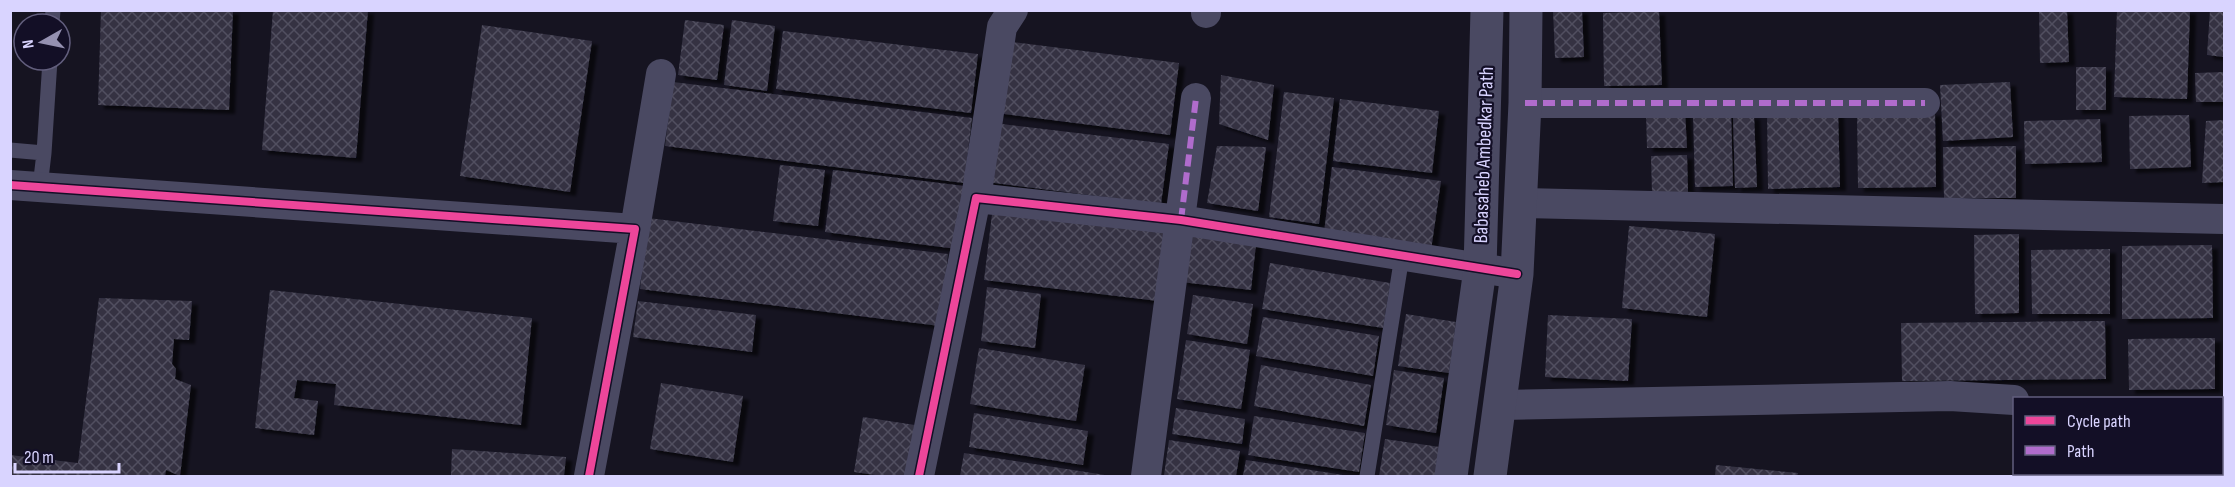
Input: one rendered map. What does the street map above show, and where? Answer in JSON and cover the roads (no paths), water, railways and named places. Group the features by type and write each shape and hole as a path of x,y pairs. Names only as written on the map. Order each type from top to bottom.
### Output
{"street":[{"path":"920,477 976,198 1002,27 1013,10"},
{"name":"Babasaheb Ambedkar Path","path":"1451,477 1480,269 1487,10"},
{"name":"Babasaheb Ambedkar Path","path":"1490,477 1517,274 1525,103 1526,10"},
{"path":"589,477 662,74"},
{"path":"1146,477 1196,98"},
{"path":"1525,103 1925,103"},
{"path":"10,185 635,229"},
{"path":"976,198 1181,220 1517,274"},
{"path":"1521,203 2224,219"},
{"path":"1501,405 1950,396 2013,400"}],"lane":[{"path":"40,187 49,72"},
{"path":"10,150 44,153"},
{"path":"1367,477 1402,256"}]}
